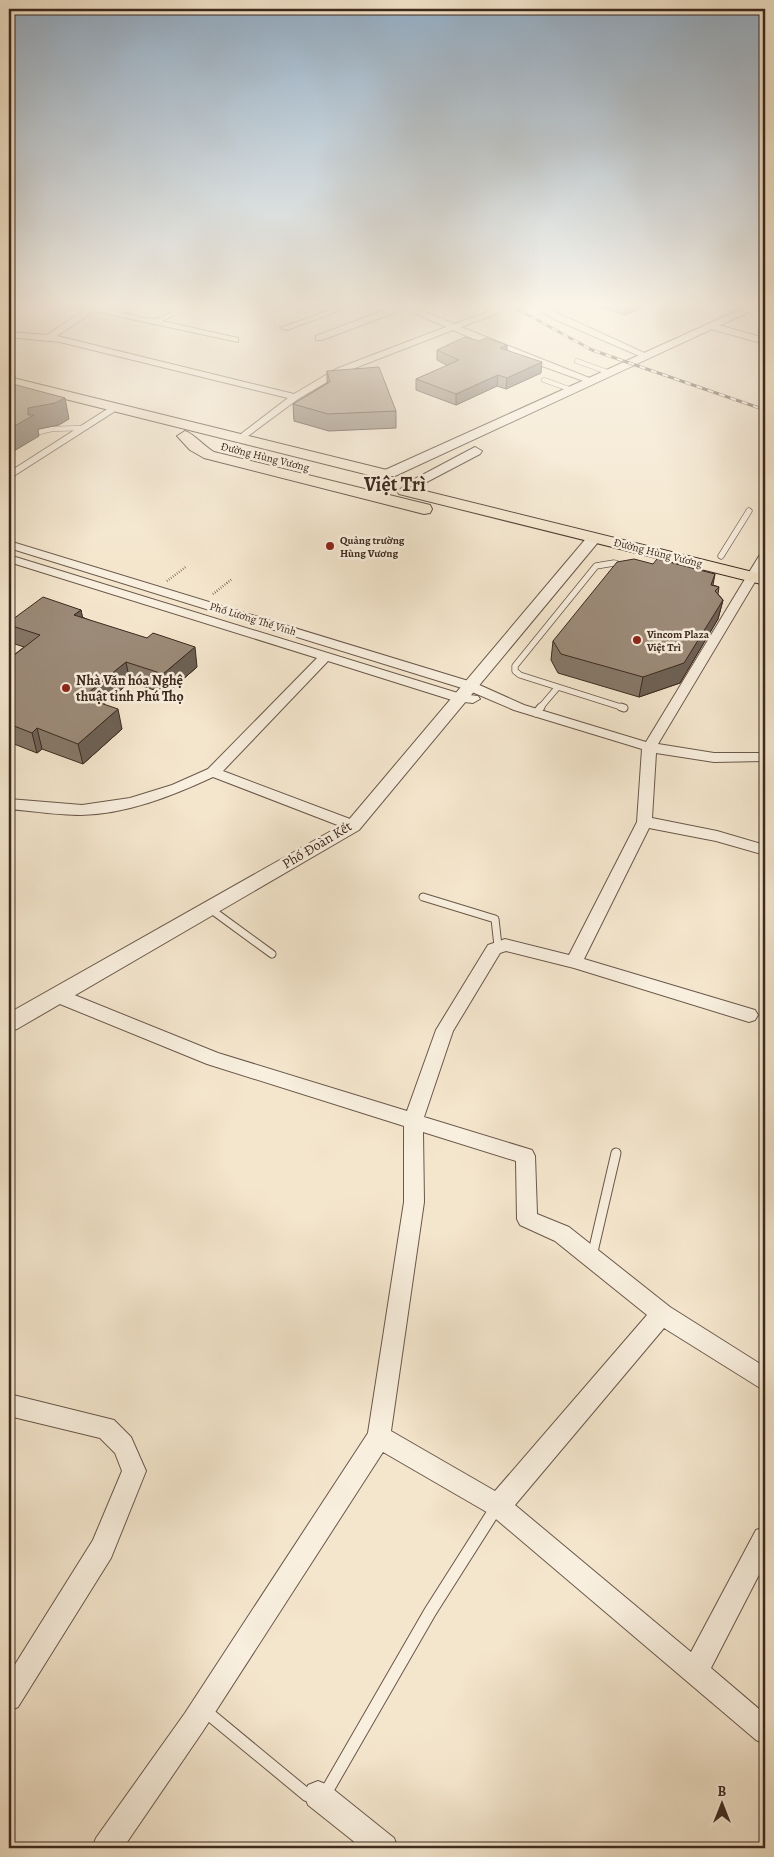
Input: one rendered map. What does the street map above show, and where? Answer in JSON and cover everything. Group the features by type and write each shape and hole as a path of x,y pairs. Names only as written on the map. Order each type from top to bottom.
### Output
{"main road":[{"name":"Đường Hùng Vương","path":"12,392 240,439 384,477"},
{"name":"Đường Hùng Vương","path":"43,392 185,436 384,477"},
{"path":"384,477 568,392"},
{"path":"185,436 195,447 209,455 439,513 461,514 482,510"},
{"path":"384,477 407,475 410,487 484,447"},
{"name":"Đường Hùng Vương","path":"410,487 482,510 676,561 761,569"},
{"name":"Đường Hùng Vương","path":"410,487 721,556 761,569"}],"street":[{"path":"273,392 295,397"},
{"path":"240,439 304,392"},
{"path":"9,476 109,412"},
{"name":"Phố Đoàn Kết","path":"9,1024 56,995 353,826 594,538"},
{"name":"Phố Lương Thế Vinh","path":"9,544 202,603 465,692"},
{"name":"Phố Lương Thế Vinh","path":"12,563 164,606 326,656 495,700 649,748 684,756 739,760 765,757"},
{"path":"574,962 644,822 649,748 761,569"},
{"path":"164,606 178,596"},
{"path":"9,804 82,810 130,803 177,788 213,772 326,656"},
{"path":"213,772 353,826"},
{"path":"644,822 717,836 765,850"},
{"path":"106,1848 203,1709 379,1437 414,1202 413,1122 445,1030 494,949 505,945 574,962 749,1015"},
{"path":"56,995 213,1059 525,1156 527,1219 562,1234 662,1314 765,1380"},
{"path":"498,1506 662,1314"},
{"path":"9,1405 106,1428 123,1445 134,1471 102,1549 9,1698"},
{"path":"379,1437 498,1506 695,1670 765,1731"},
{"path":"695,1670 765,1539"},
{"path":"318,1795 384,1848"}],"lane":[{"path":"35,433 52,429 82,428"},
{"path":"721,556 749,511"},
{"path":"624,708 520,675 515,671 514,666 596,566 614,563 631,567"},
{"path":"536,713 557,688"},
{"path":"423,897 495,919 497,922 498,946"},
{"path":"209,908 272,954"},
{"path":"592,1258 616,1153"},
{"path":"203,1709 307,1795 318,1795 328,1789 459,1562 498,1506"}],"path":[{"path":"157,589 187,566"},
{"path":"202,603 232,579"}],"building":[{"path":"9,392 41,392 65,398 55,403 28,408 28,415 34,415 9,429"},
{"path":"314,392 389,392 396,411 328,414 293,404"},
{"name":"Vincom Plaza Việt Trì","path":"634,559 653,564 657,559 715,574 711,585 719,587 715,591 723,600 684,663 643,677 561,654 553,641 617,562"},
{"name":"Nhà Văn hóa Nghệ thuật tỉnh Phú Thọ","path":"43,597 81,610 74,615 147,638 153,633 195,647 163,674 126,662 83,697 118,709 78,744 37,728 32,733 9,724 9,659 40,635 9,625 9,622"}],"railway":[{"path":"712,392 765,410"}],"place":[{"name":"Quảng trường Hùng Vương","path":"330,546"},
{"name":"Vincom Plaza Việt Trì","path":"637,640"},
{"name":"Nhà Văn hóa Nghệ thuật tỉnh Phú Thọ","path":"66,688"}],"district":[{"name":"Việt Trì","path":"395,484"}]}
